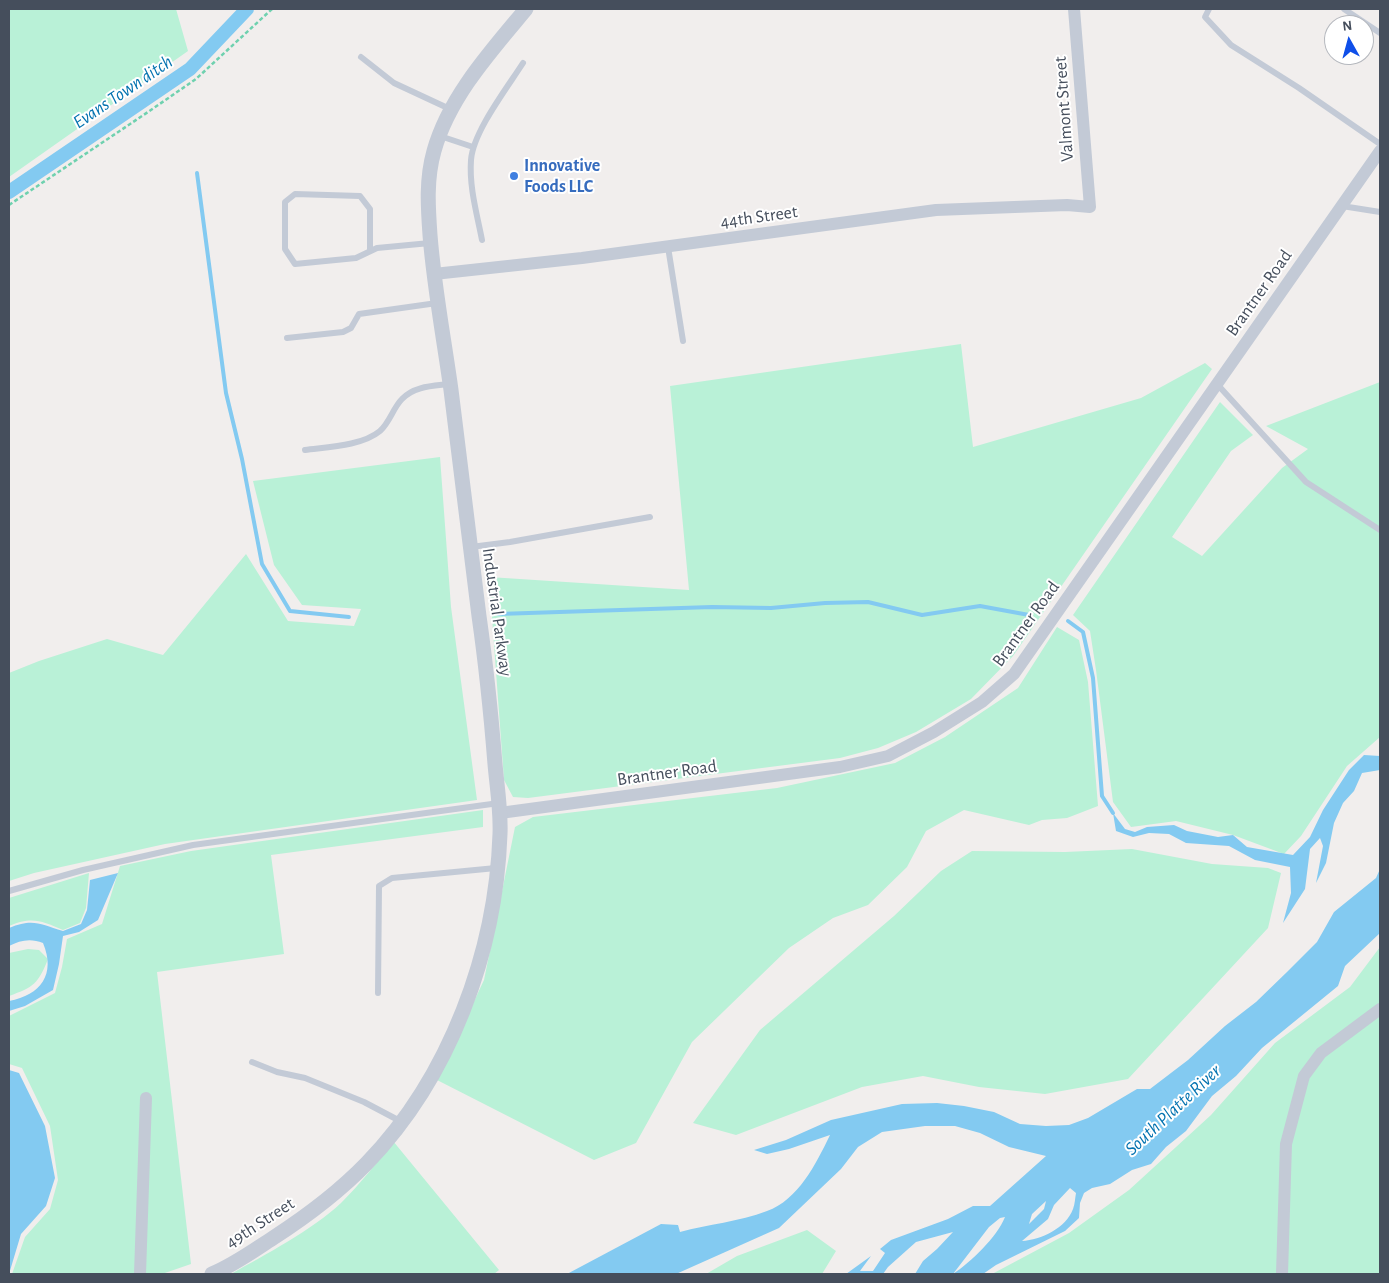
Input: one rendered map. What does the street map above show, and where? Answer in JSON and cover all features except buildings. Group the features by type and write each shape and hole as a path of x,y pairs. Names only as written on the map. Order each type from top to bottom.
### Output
{"street":[{"name":"Industrial Parkway","path":"326,1200 368,1162 402,1122 427,1083 452,1038 468,999 492,916 498,868 499,808 488,686 450,384 434,274 428,205 429,176 434,150 452,110 474,74 526,9"},
{"name":"Valmont Street","path":"1074,9 1090,207"},
{"name":"Brantner Road","path":"499,808 840,767 888,756 934,732 982,702 1014,674 1380,152"},
{"name":"44th Street","path":"434,274 582,258 936,210 1067,205 1090,207"},
{"path":"1282,1274 1286,1144 1304,1076 1321,1052 1380,1009"},
{"path":"140,1274 146,1098"},
{"name":"49th Street","path":"212,1274 229,1266 304,1218 326,1200"}],"lane":[{"path":"1209,9 1205,17 1230,45 1299,88 1380,144"},
{"path":"1344,9 1380,33"},
{"path":"361,57 394,82 452,110"},
{"path":"482,240 471,174 473,148 488,117 523,63"},
{"path":"440,136 473,148"},
{"path":"370,251 370,209 360,196 295,194 285,202 285,249 295,264 356,258 377,248 431,243"},
{"path":"1342,206 1380,212"},
{"path":"668,247 683,341"},
{"path":"288,338 343,332 351,328 359,314 438,303"},
{"path":"305,450 352,444 379,432 391,418 402,399 417,388 450,384"},
{"path":"1217,384 1306,482 1380,530"},
{"path":"470,547 510,542 650,517"},
{"path":"9,891 82,870 194,845 499,808"},
{"path":"378,993 379,886 392,878 498,868"},
{"path":"252,1062 277,1072 304,1078 364,1102 402,1122"}],"path":[{"path":"9,205 196,78 272,9"}],"green space":[{"path":"9,9 176,9 188,51 9,177"},
{"path":"961,344 973,447 1141,398 1205,363 1212,369 1013,656 971,699 916,732 878,748 840,758 528,798 513,797 504,780 489,577 689,590 670,386"},
{"path":"1380,382 1380,737 1347,766 1301,836 1284,854 1233,835 1176,821 1131,827 1113,802 1090,631 1073,615 1220,402 1253,435 1231,451 1172,537 1202,556 1282,468 1308,449 1266,426"},
{"path":"440,457 451,607 477,800 165,844 34,873 9,881 9,673 39,661 107,639 163,655 246,554 288,621 354,626 361,609 302,605 274,565 253,481"},
{"path":"1057,627 1079,640 1088,682 1098,806 1067,818 1042,820 1029,825 964,810 926,831 907,867 868,905 833,918 789,948 692,1042 636,1143 594,1160 437,1080 484,980 515,827 533,817 777,788 895,763 945,737 1018,688"},
{"path":"483,810 483,827 271,855 284,954 157,972 191,1264 162,1274 12,1274 25,1237 50,1209 58,1180 50,1126 22,1068 9,1064 9,1016 55,993 67,939 102,924 120,866 191,851"},
{"path":"1132,849 1212,864 1268,868 1281,873 1268,928 1128,1079 1045,1094 979,1087 923,1076 862,1087 736,1135 693,1123 760,1030 894,916 941,871 972,851 1065,852"},
{"path":"89,873 86,908 80,923 63,930 49,924 31,920 9,926 9,898"},
{"path":"1380,947 1380,1274 992,1274 1069,1233 1129,1190 1211,1115 1275,1043 1350,987"},
{"path":"28,949 39,950 48,959 34,984 9,996 9,953"},
{"path":"393,1141 499,1270 494,1274 231,1274 288,1242 329,1213 362,1181"},
{"path":"807,1230 836,1251 822,1274 706,1274 737,1256"}],"water":[{"path":"1364,755 1380,756 1380,770 1362,773 1354,791 1343,803 1334,823 1326,863 1316,883 1323,846 1320,838 1310,849 1305,889 1283,923 1291,893 1290,867 1255,860 1229,846 1186,843 1169,834 1149,833 1133,837 1116,831 1113,813 1125,829 1135,832 1147,827 1174,825 1187,831 1218,837 1233,835 1247,847 1293,855 1310,837 1323,810 1349,770"},
{"name":"South Platte River","path":"1380,869 1380,933 1345,966 1338,986 1262,1048 1236,1076 1212,1096 1186,1131 1166,1147 1151,1164 1132,1170 1110,1184 1092,1188 1084,1193 1080,1203 1079,1218 1065,1231 996,1265 983,1274 953,1274 915,1274 923,1261 953,1232 916,1242 888,1267 883,1274 846,1274 871,1256 860,1271 873,1271 885,1253 880,1249 891,1240 948,1219 973,1206 990,1206 1046,1156 1009,1147 980,1133 955,1126 925,1126 882,1132 858,1147 841,1169 779,1228 676,1274 567,1274 661,1224 678,1225 680,1232 746,1218 778,1206 788,1199 805,1180 819,1158 830,1135 789,1149 767,1154 754,1150 786,1140 831,1120 902,1104 937,1103 994,1112 1020,1124 1069,1125 1088,1118 1137,1089 1150,1089 1188,1060 1225,1026 1256,1002 1317,942 1334,912 1376,878","holes":["1070,1188 1076,1193 1073,1209 1065,1222 1052,1232 1022,1241 1048,1219 1054,1205","1046,1201 1044,1209 1029,1224 1032,1214","1005,1217 996,1233 983,1248 968,1263 953,1274 989,1227 1000,1218"]},
{"path":"118,873 98,920 79,932 63,936 53,990 25,1006 9,1011 9,1001 30,994 43,981 48,964 43,943 26,940 9,946 9,928 24,923 36,923 63,931 81,924 87,910 90,880"},
{"path":"9,1070 19,1073 45,1126 55,1178 46,1206 21,1234 9,1274"}],"waterway":[{"name":"Evans Town ditch","path":"9,192 190,69 247,9"},
{"path":"197,173 226,393 242,459 262,564 290,611 349,617"},
{"path":"498,614 712,607 771,608 825,603 868,602 922,615 980,606 1029,615"},
{"path":"1068,621 1083,632 1093,678 1102,796 1113,813"}],"place":[{"name":"Innovative Foods LLC","path":"514,176"}]}
